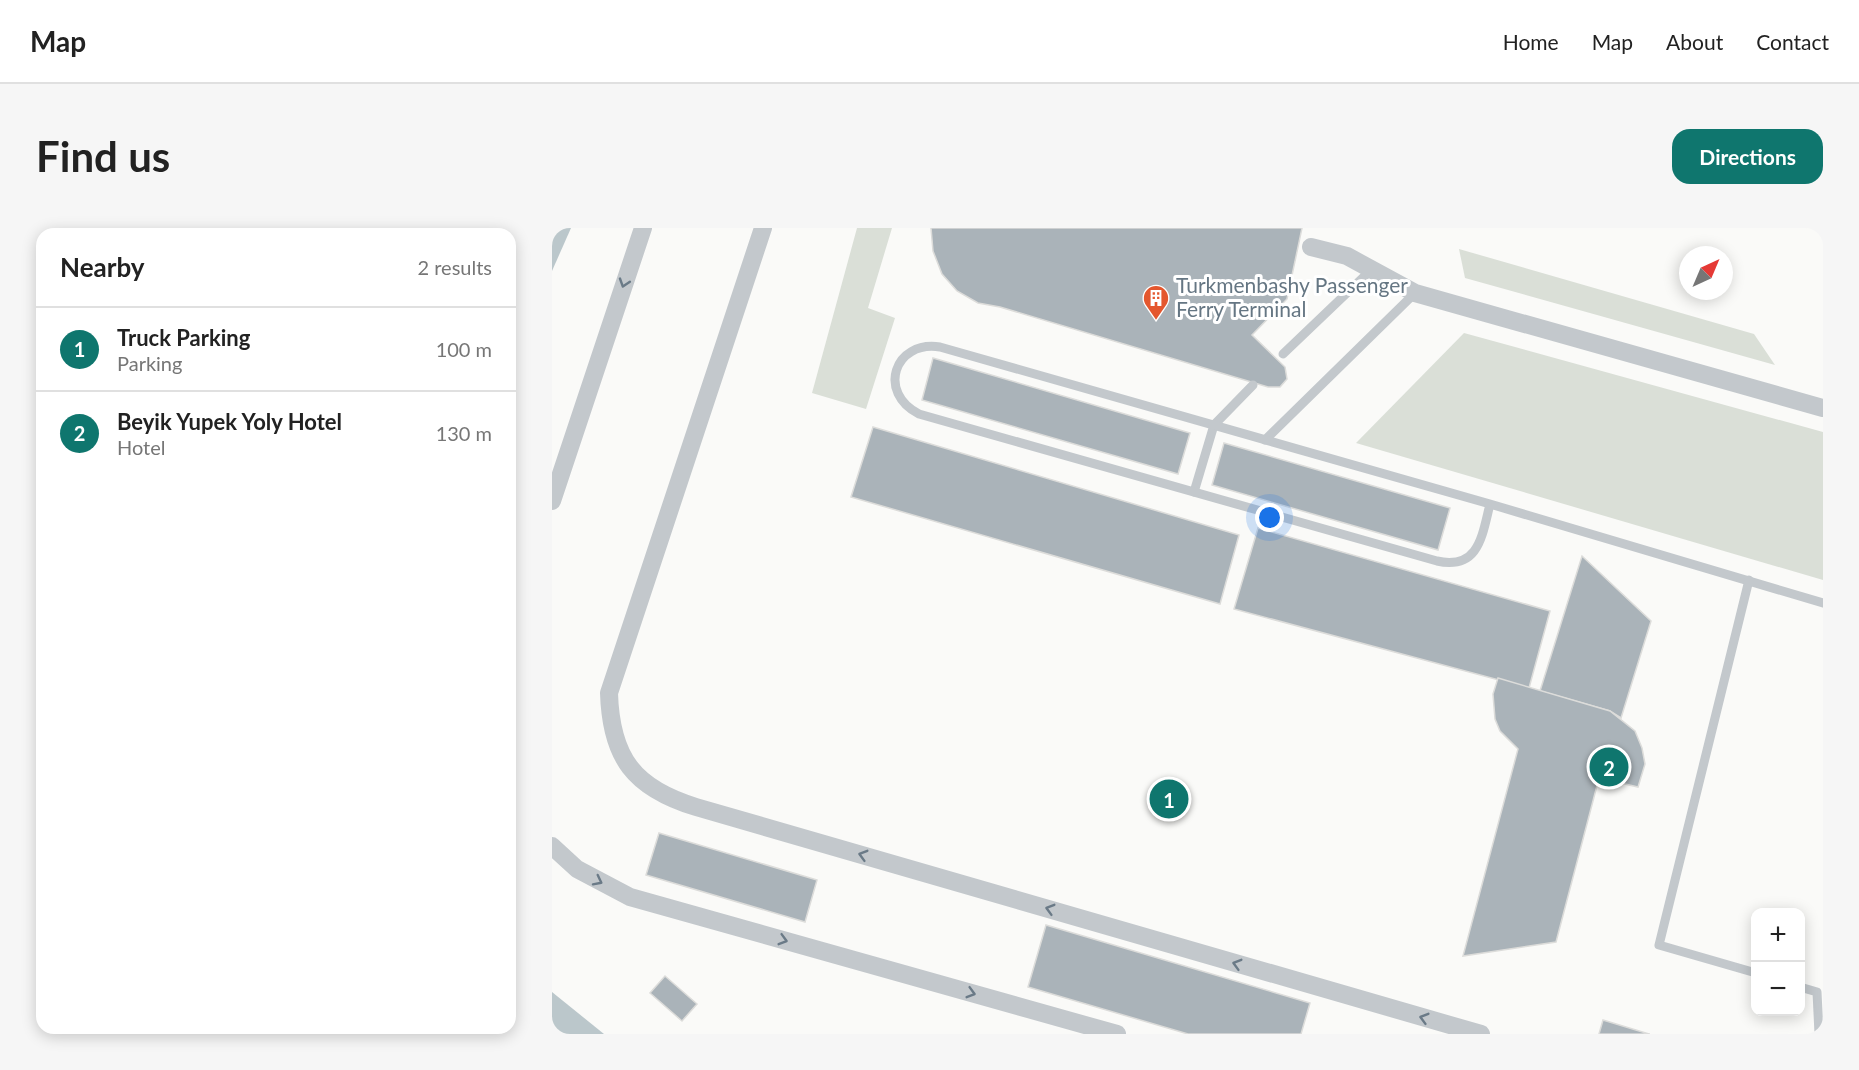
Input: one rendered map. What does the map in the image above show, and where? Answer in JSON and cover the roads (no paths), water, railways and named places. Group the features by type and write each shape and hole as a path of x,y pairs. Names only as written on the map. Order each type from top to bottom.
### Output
{"street":[{"path":"552,501 643,228"},
{"path":"763,228 609,693 610,725 621,754 640,779 666,798 1481,1034"},
{"path":"1311,247 1347,256 1415,293 1823,408"},
{"path":"552,846 577,869 630,897 1117,1034"}],"lane":[{"path":"1283,354 1372,269"},
{"path":"1266,440 1415,293"},
{"path":"1490,504 1478,548 1470,557 1448,564 919,414 909,409 896,391 896,369 909,352 918,347 940,347 1490,504 1823,603"},
{"path":"1194,492 1214,425 1253,385"},
{"path":"1749,580 1659,945 1751,972"},
{"path":"1805,988 1817,992 1819,1034"}],"place":[{"name":"Turkmenbashy Passenger Ferry Terminal","path":"1156,321"},
{"name":"Beyik Yupek Yoly Hotel","path":"1609,767"},
{"name":"Truck Parking","path":"1169,799"}]}
